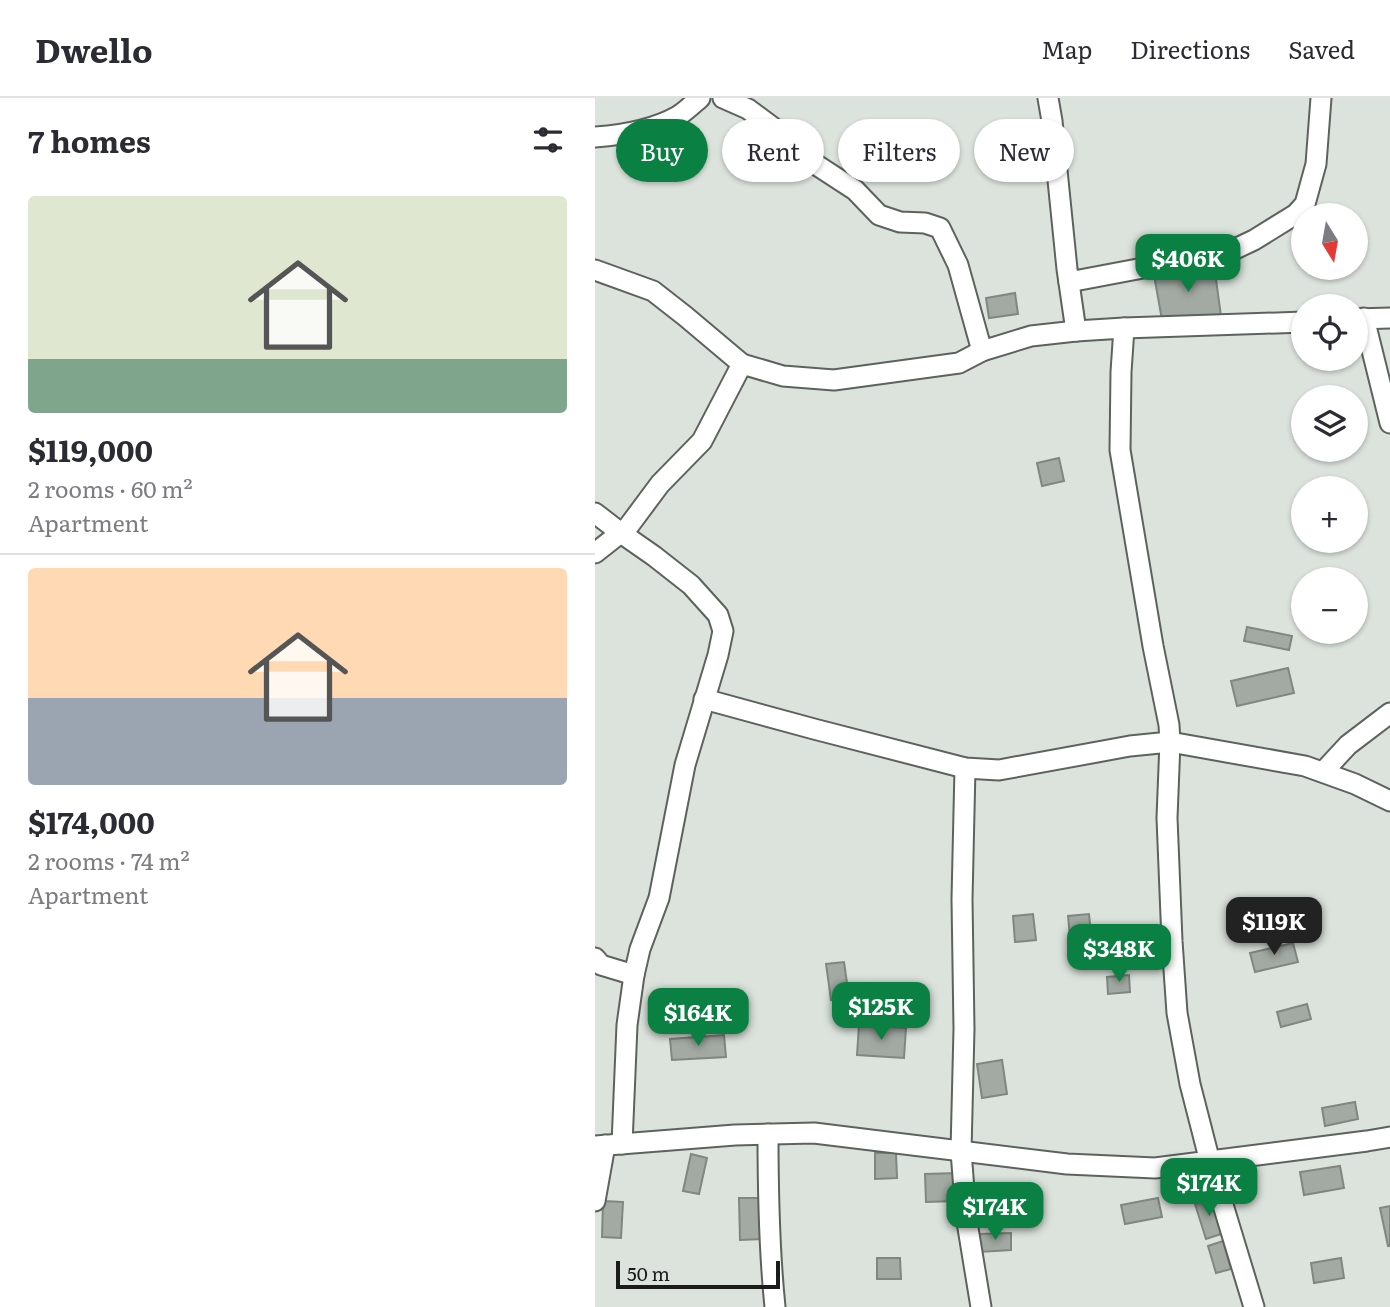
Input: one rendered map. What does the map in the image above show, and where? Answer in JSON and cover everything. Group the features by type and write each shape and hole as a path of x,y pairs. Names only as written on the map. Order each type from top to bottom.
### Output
{"street":[{"path":"595,137 656,127 680,114 700,98"},
{"path":"723,98 748,109 775,129 792,149 855,190 879,215 900,222 925,223 940,228 958,265 982,351"},
{"path":"1048,98 1076,331"},
{"path":"1069,282 1216,258 1254,240 1296,214 1305,204 1316,164 1321,98"},
{"path":"595,270 653,291 742,365 783,376 834,380 958,363 982,351 1031,336 1124,328 1291,322"},
{"path":"1368,318 1390,318"},
{"path":"1124,328 1121,450 1153,646 1169,725 1167,818 1177,1013 1190,1084 1210,1162 1254,1307"},
{"path":"1368,340 1386,388 1390,423"},
{"path":"595,553 628,527 660,484 702,440 742,365"},
{"path":"595,513 691,585 718,615 723,631 685,765 659,898 634,975 607,1145 595,1201"},
{"path":"704,699 965,768 999,770 1130,746 1170,742 1305,766 1355,783 1390,801"},
{"path":"1323,772 1348,745 1390,713"},
{"path":"965,768 961,1151 966,1216 981,1307"},
{"path":"595,958 601,965 634,975"},
{"path":"607,1145 735,1135 814,1133 1067,1164 1154,1168 1390,1137"},
{"path":"768,1134 768,1201 775,1307"}],"building":[{"path":"1214,265 1221,316 1162,320 1154,275"},
{"path":"1015,293 1018,314 989,318 986,298"},
{"path":"1059,458 1064,481 1042,486 1037,463"},
{"path":"1247,627 1291,636 1289,650 1244,641"},
{"path":"1288,668 1294,693 1237,706 1231,681"},
{"path":"1282,903 1288,924 1249,935 1243,913"},
{"path":"1033,914 1036,940 1015,942 1013,916"},
{"path":"1089,914 1092,944 1071,947 1068,916"},
{"path":"1293,943 1298,962 1255,972 1250,953"},
{"path":"844,962 849,997 831,1000 826,964"},
{"path":"1129,975 1130,992 1108,994 1107,977"},
{"path":"867,983 899,991 894,1009 862,1000"},
{"path":"1307,1004 1311,1019 1281,1027 1277,1012"},
{"path":"859,1025 906,1028 904,1058 857,1055"},
{"path":"724,1035 726,1057 672,1060 670,1039"},
{"path":"1002,1060 1007,1094 982,1098 977,1064"},
{"path":"1355,1102 1358,1119 1325,1126 1322,1108"},
{"path":"875,1153 896,1153 897,1178 875,1179"},
{"path":"691,1154 707,1158 699,1194 683,1191"},
{"path":"1340,1166 1344,1188 1304,1195 1300,1172"},
{"path":"957,1173 958,1201 926,1202 925,1174"},
{"path":"739,1198 763,1198 764,1239 740,1240"},
{"path":"1158,1198 1162,1217 1125,1224 1121,1205"},
{"path":"1213,1198 1224,1233 1206,1239 1195,1204"},
{"path":"603,1201 623,1202 621,1238 602,1237"},
{"path":"1390,1206 1390,1246 1388,1246 1380,1208"},
{"path":"1011,1233 1011,1250 979,1252 978,1234"},
{"path":"1223,1241 1231,1269 1216,1273 1208,1246"},
{"path":"877,1258 900,1258 901,1279 877,1279"},
{"path":"1341,1258 1344,1278 1314,1283 1311,1263"}]}
